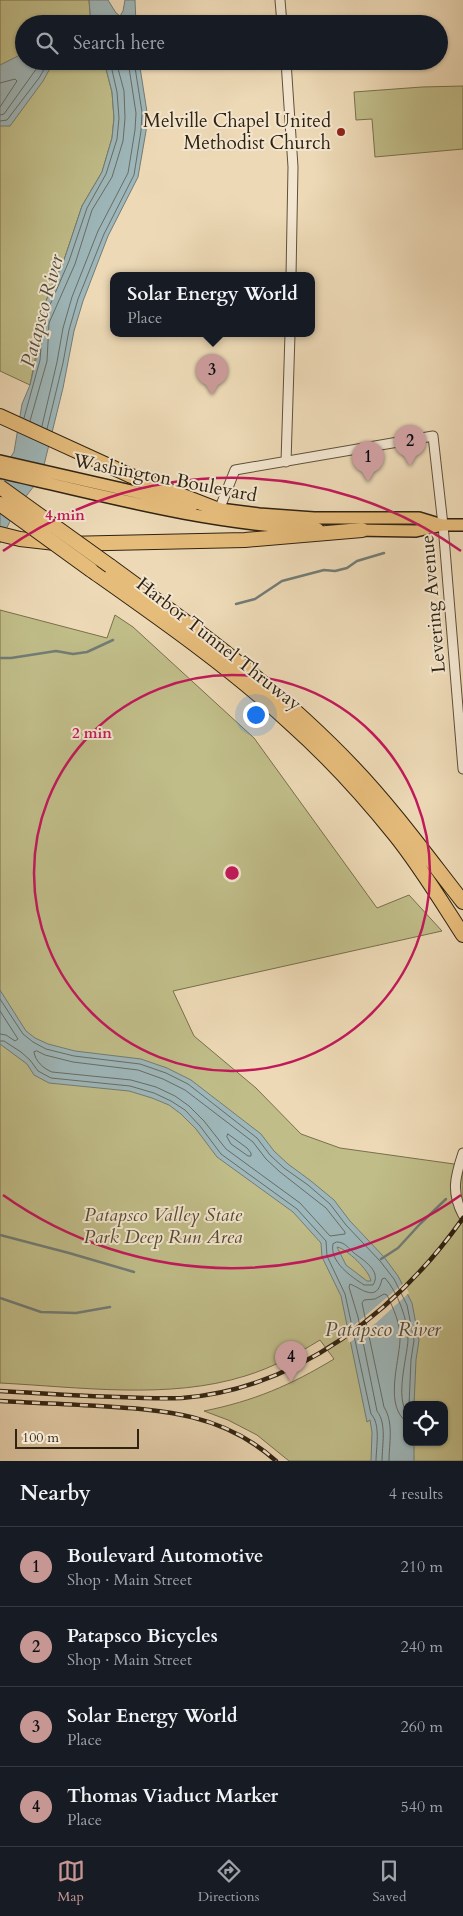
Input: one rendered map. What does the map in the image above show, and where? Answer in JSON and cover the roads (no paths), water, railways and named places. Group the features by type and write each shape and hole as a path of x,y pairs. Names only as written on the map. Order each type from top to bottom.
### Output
{"highway":[{"path":"0,416 129,475 219,510"},
{"name":"Harbor Tunnel Thruway","path":"0,487 232,656 306,721 377,793 414,850 463,935"},
{"name":"Harbor Tunnel Thruway","path":"0,504 227,669 289,722 355,788 395,835 414,850 463,902"},
{"path":"0,534 64,544 245,540 362,530"}],"main road":[{"name":"Washington Boulevard","path":"0,461 55,479 218,520 293,528 362,530 416,531 443,525 463,525"},
{"name":"Washington Boulevard","path":"0,472 55,479 219,510 314,518 419,518 443,525"}],"street":[{"path":"280,0 281,15"},
{"path":"287,70 293,160 291,272"},
{"path":"219,510 235,470 286,462 290,337"},
{"name":"Levering Avenue","path":"286,462 433,436 443,525 463,769"},
{"path":"463,1153 457,1169 455,1194 463,1215"}],"water":[{"path":"89,0 108,0 119,15 90,15"},
{"path":"125,0 135,0 136,15 121,15"},
{"path":"15,58 15,70 49,70 10,126 0,126 0,65"},
{"name":"Patapsco River","path":"106,70 140,70 147,112 146,131 138,177 108,236 83,301 74,331 63,388 42,473 15,513 0,543 0,473 14,452 22,404 30,385 36,359 38,319 64,260 82,206 102,172 112,138 114,118 112,92"},
{"name":"Patapsco River","path":"0,990 26,1031 35,1038 48,1044 75,1051 141,1059 167,1068 191,1080 261,1134 274,1151 288,1164 334,1200 350,1221 384,1257 398,1276 412,1303 419,1340 414,1401 403,1401 403,1446 414,1446 414,1461 371,1461 372,1432 370,1420 367,1422 341,1296 322,1257 321,1243 293,1212 217,1157 196,1129 169,1105 129,1091 49,1083 34,1075 27,1064 0,1044","holes":["337,1247 352,1256 366,1271 371,1281 367,1281 346,1265"]}],"waterway":[{"path":"236,604 255,599 282,581 324,570 335,571 347,568 357,561 384,553"},
{"path":"0,658 56,651 73,654 87,652 113,640"},
{"path":"381,1259 398,1248 446,1199"},
{"path":"0,1235 134,1272"},
{"path":"0,1298 41,1312 76,1313 110,1307"}],"railway":[{"path":"0,1391 102,1397 182,1398 225,1391 266,1379 305,1361 342,1339 376,1313 408,1284 437,1252 463,1218"},
{"path":"0,1401 123,1408 193,1417 236,1433 256,1445 276,1461"}],"place":[{"name":"Melville Chapel United Methodist Church","path":"341,132"},
{"name":"Solar Energy World","path":"212,395"},
{"name":"Patapsco Bicycles","path":"410,466"},
{"name":"Boulevard Automotive","path":"368,482"},
{"name":"Thomas Viaduct Marker","path":"291,1382"}],"park label":[{"name":"Patapsco Valley State Park Deep Run Area","path":"163,1226"}]}
